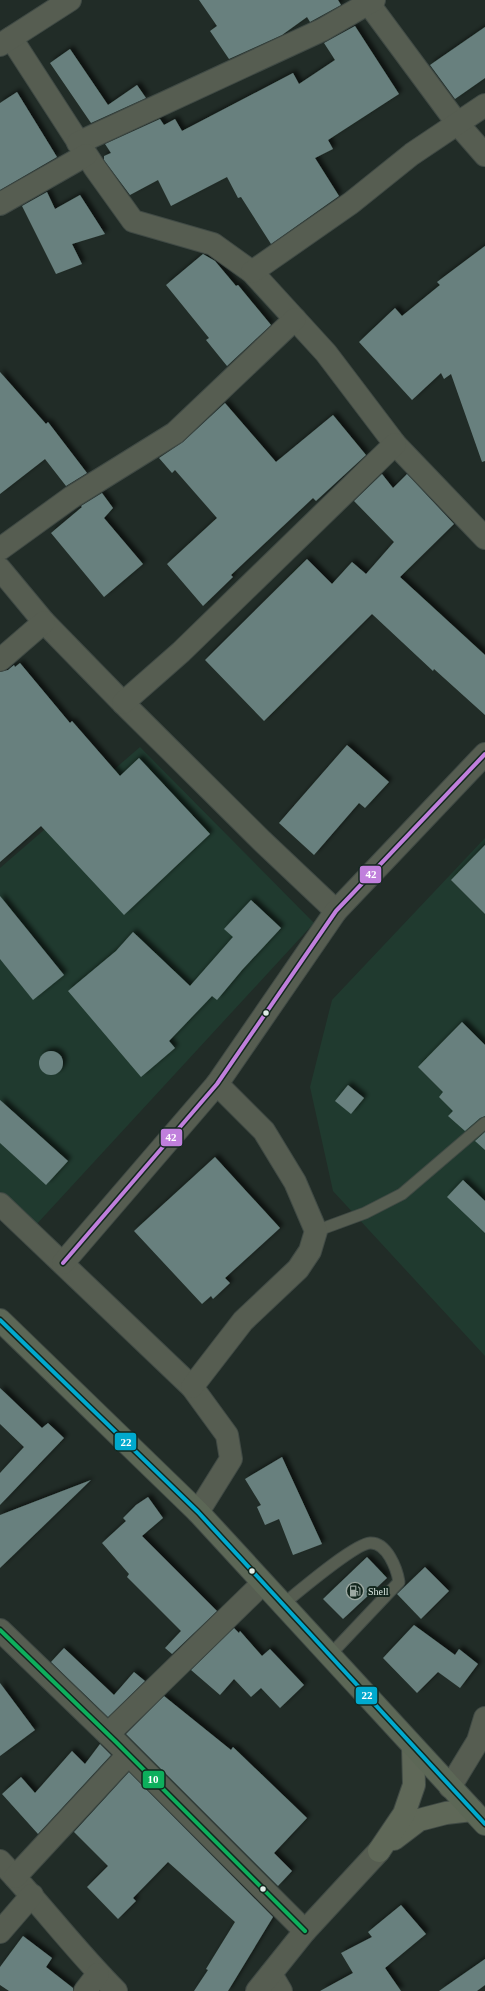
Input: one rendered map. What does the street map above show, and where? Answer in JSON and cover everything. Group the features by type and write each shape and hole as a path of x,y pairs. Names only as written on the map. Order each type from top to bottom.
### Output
{"main road":[{"path":"0,1320 198,1512 262,1584 479,1817"},
{"path":"379,1851 404,1814 414,1785 413,1747"},
{"path":"379,1851 419,1820 446,1813 479,1817"}],"street":[{"path":"70,0 6,42 133,221 213,244 252,272 326,353 395,444 485,538"},
{"path":"0,204 82,149 322,30 369,1 457,123 485,155"},
{"path":"252,272 351,202 412,154 485,105"},
{"path":"0,549 72,497 175,432 294,319"},
{"path":"123,704 181,652 395,444"},
{"path":"0,569 44,622 123,704 262,841 336,911"},
{"path":"0,660 44,622"},
{"path":"63,1263 217,1084 336,911 485,754"},
{"path":"192,1387 243,1321 298,1269 310,1251 316,1231 295,1182 264,1131 217,1084"},
{"path":"0,1204 192,1387 227,1435 231,1459 198,1512"},
{"path":"108,1734 262,1584"},
{"path":"0,1630 108,1734 305,1931"},
{"path":"450,1787 478,1741 485,1718"},
{"path":"15,1877 128,1755"},
{"path":"257,1991 276,1982 305,1931 379,1851"},
{"path":"0,1861 32,1895 98,1974 116,1991"},
{"path":"0,1932 32,1895"},
{"path":"85,1991 98,1974"}],"lane":[{"path":"316,1231 365,1213 402,1194 485,1124"},
{"path":"282,1605 328,1568 361,1546 368,1543 376,1544 385,1551 398,1573 399,1582 329,1656"}],"shaded area":[{"path":"140,747 314,923 35,1226 0,1193 0,868"},
{"path":"485,838 485,1356 333,1191 310,1087 332,1000"}],"building":[{"path":"199,0 338,0 341,5 310,22 307,17 282,35 229,59 210,31 217,26"},
{"path":"355,26 399,94 328,140 333,149 315,158 339,196 271,244 241,197 238,198 227,177 171,206 158,180 130,195 104,160 104,156 111,153 105,144 160,119 164,125 175,119 182,131 293,73 299,84 335,60 324,43"},
{"path":"485,27 485,78 455,99 430,65"},
{"path":"70,49 108,105 137,85 146,98 91,123 50,63"},
{"path":"17,92 57,157 0,190 0,103"},
{"path":"47,192 55,209 80,195 105,234 72,244 82,264 56,274 22,206"},
{"path":"485,246 485,461 482,462 451,374 444,379 441,373 412,400 359,342 395,308 402,316 440,285 437,282"},
{"path":"203,254 215,261 236,286 238,285 271,325 227,366 206,340 209,338 166,285"},
{"path":"0,372 46,424 48,422 87,473 66,486 45,459 0,494"},
{"path":"225,403 276,462 333,415 366,455 316,501 313,498 231,575 233,577 203,606 167,564 217,518 175,470 172,473 159,458 183,442"},
{"path":"382,474 393,488 407,474 454,524 400,577 485,655 485,715 434,669 433,671 372,614 264,721 205,660 307,559 332,584 352,562 366,574 394,542 354,501"},
{"path":"102,493 113,508 104,518 143,564 104,597 51,533 82,507 81,506"},
{"path":"20,663 70,723 72,721 120,776 139,758 210,834 124,915 41,826 0,862 0,672 8,670 14,665 15,667"},
{"path":"347,745 389,782 365,808 359,803 314,855 279,823"},
{"path":"485,845 485,914 451,880"},
{"path":"0,896 64,975 33,1000 0,959"},
{"path":"251,900 281,928 242,970 217,1000 212,996 169,1041 175,1048 141,1077 68,991 116,951 133,932 190,986 233,937 224,929"},
{"path":"462,1022 485,1045 485,1116 480,1118 465,1131 448,1116 453,1111 439,1097 443,1092 418,1067"},
{"path":"51,1051 56,1052 62,1058 62,1068 56,1074 51,1075 46,1074 40,1068 39,1063 40,1058 46,1052"},
{"path":"348,1085 364,1098 351,1114 335,1101"},
{"path":"0,1100 68,1161 46,1185 0,1143"},
{"path":"485,1132 485,1150 475,1141"},
{"path":"215,1157 280,1228 225,1278 230,1283 213,1299 211,1296 202,1304 134,1231"},
{"path":"463,1180 485,1201 485,1233 447,1197"},
{"path":"0,1388 42,1428 48,1423 64,1438 0,1505 0,1473 24,1447 0,1424"},
{"path":"282,1457 322,1544 293,1555 279,1519 265,1525 257,1507 261,1505 245,1479"},
{"path":"91,1480 0,1568 0,1515"},
{"path":"148,1497 163,1518 142,1536 217,1611 172,1654 165,1648 181,1631 127,1577 129,1574 102,1543 126,1521 123,1518 136,1505"},
{"path":"367,1557 387,1578 343,1619 323,1599"},
{"path":"425,1567 449,1591 421,1619 397,1594"},
{"path":"414,1625 455,1655 459,1649 478,1664 460,1688 438,1672 417,1693 383,1658"},
{"path":"234,1628 239,1633 240,1631 262,1656 270,1649 304,1685 280,1708 261,1688 251,1697 234,1679 220,1695 191,1670"},
{"path":"64,1648 114,1695 134,1672 145,1681 108,1717 51,1662"},
{"path":"0,1683 35,1730 0,1756"},
{"path":"164,1696 231,1750 233,1747 307,1818 274,1853 292,1871 278,1886 126,1734"},
{"path":"100,1744 111,1755 38,1834 2,1794 21,1777 35,1793 72,1751 85,1764"},
{"path":"129,1772 273,1917 228,1991 194,1991 208,1970 206,1969 235,1922 168,1862 133,1898 136,1901 118,1919 87,1887 108,1866 74,1832"},
{"path":"401,1905 426,1934 385,1968 401,1991 320,1991 353,1973 341,1953 372,1937 368,1932"},
{"path":"23,1936 52,1958 46,1967 73,1988 73,1991 9,1991 0,1985 0,1967"},
{"path":"485,1959 485,1985 477,1991 439,1991"}],"transit line":[{"name":"42","path":"63,1263 217,1084 336,911 485,754"},
{"name":"22","path":"0,1320 198,1512 485,1824"},
{"name":"10","path":"0,1630 115,1741 305,1931"}],"place":[{"name":"Shell","path":"355,1591"}]}
